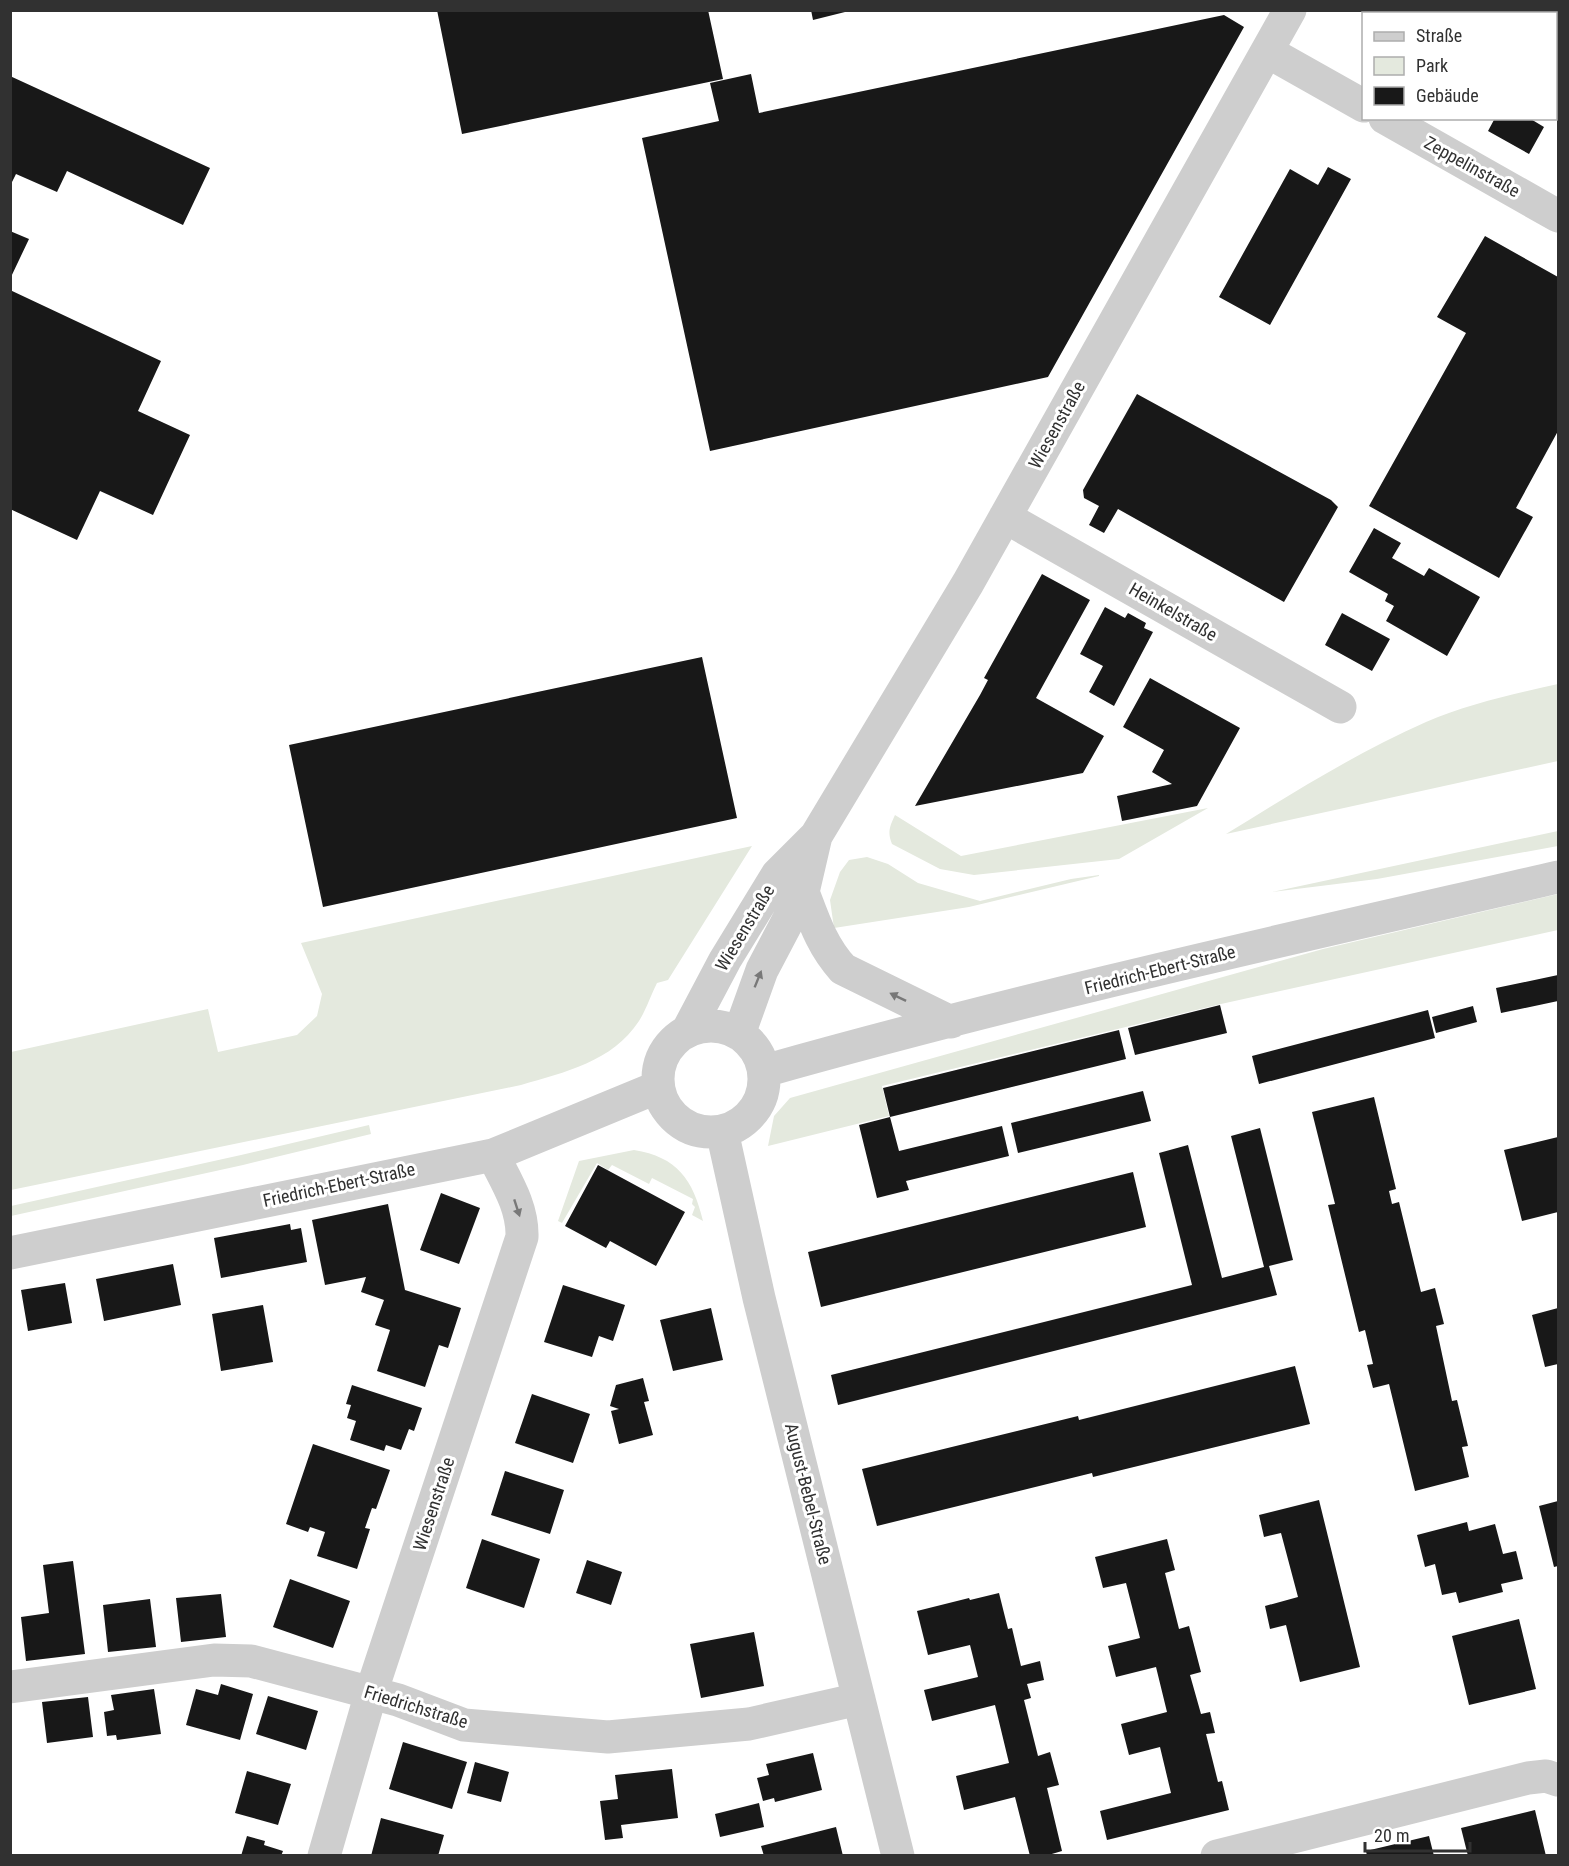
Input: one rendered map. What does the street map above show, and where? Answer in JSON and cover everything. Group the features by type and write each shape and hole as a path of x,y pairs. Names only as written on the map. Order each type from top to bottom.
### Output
{"street":[{"name":"Wiesenstraße","path":"688,1030 725,960 777,875 816,836 968,584 1290,10"},
{"path":"1268,52 1362,105"},
{"name":"Zeppelinstraße","path":"1389,120 1558,216"},
{"name":"Heinkelstraße","path":"1005,517 1340,707"},
{"name":"Wiesenstraße","path":"739,1034 762,970 803,891 816,836"},
{"name":"Friedrich-Ebert-Straße","path":"764,1071 1232,952 1558,877"},
{"path":"803,891 820,939 843,969 951,1022"},
{"path":"716,1026 739,1034 752,1045 760,1057 764,1071 761,1098 755,1110 735,1127 722,1131 704,1132 688,1127 674,1118 663,1104 658,1087 658,1070 663,1054 674,1040 688,1030 716,1026"},
{"name":"Friedrich-Ebert-Straße","path":"10,1253 493,1155 658,1087"},
{"name":"August-Bebel-Straße","path":"722,1131 759,1298 898,1856"},
{"name":"Wiesenstraße","path":"324,1856 371,1693 522,1237 522,1224 512,1192 493,1155"},
{"name":"Friedrichstraße","path":"10,1687 214,1660 251,1662 398,1700 464,1725 608,1737 749,1724 859,1699"},
{"path":"1217,1856 1528,1778 1546,1776 1558,1780"}],"green space":[{"path":"1558,684 1558,761 1226,834 1349,761 1426,722 1475,705"},
{"path":"1208,808 1119,859 974,875 940,869 892,844 889,832 895,815 961,856"},
{"path":"1558,831 1558,846 1377,879 1272,892"},
{"path":"752,846 668,980 657,983 639,1021 628,1035 601,1056 571,1070 521,1085 11,1190 11,1052 208,1009 218,1052 297,1035 317,1016 322,994 301,943"},
{"path":"867,857 888,864 918,883 980,901 1071,879 1099,876 969,907 834,928 830,900 840,872 849,860"},
{"path":"1558,894 1558,930 1221,1004 882,1086 889,1116 768,1146 774,1116 790,1098 1323,949"},
{"path":"369,1125 371,1134 11,1216 11,1206"},
{"path":"634,1150 662,1158 681,1172 694,1193 703,1221 692,1215 695,1207 692,1204 693,1199 652,1178 649,1184 612,1165 608,1170 597,1163 562,1223 558,1221 579,1161"}],"building":[{"path":"437,10 708,10 723,79 462,134"},
{"path":"811,10 849,10 849,11 813,20"},
{"path":"1401,10 1484,10 1487,12 1400,12"},
{"path":"1224,15 1244,27 1048,377 710,451 642,138 719,121 710,83 751,74 759,113"},
{"path":"10,76 210,168 183,225 67,171 57,192 16,174 10,186"},
{"path":"1494,120 1532,120 1544,127 1529,154 1488,131"},
{"path":"1328,167 1351,179 1270,325 1219,297 1290,169 1318,185"},
{"path":"10,231 29,239 10,279"},
{"path":"1485,236 1558,277 1558,431 1516,508 1533,517 1499,578 1369,506 1466,333 1437,317"},
{"path":"10,290 161,361 138,411 190,435 153,515 100,491 77,540 10,509"},
{"path":"1137,394 1331,500 1338,507 1284,602 1118,509 1104,533 1089,525 1099,506 1084,498 1083,490"},
{"path":"1374,528 1401,543 1392,558 1424,576 1429,568 1480,597 1447,656 1386,621 1394,606 1385,601 1388,594 1349,572"},
{"path":"1042,574 1090,600 1036,698 1104,736 1083,773 915,806 980,695 988,680 984,678"},
{"path":"1105,607 1125,618 1128,613 1146,623 1144,628 1153,632 1114,706 1089,692 1103,666 1080,654"},
{"path":"1342,613 1390,639 1372,671 1325,645"},
{"path":"702,657 737,818 323,907 289,745"},
{"path":"1150,678 1240,728 1197,806 1122,821 1117,796 1172,784 1152,772 1164,750 1123,727"},
{"path":"1558,975 1558,1001 1501,1013 1496,988"},
{"path":"1220,1005 1227,1033 1135,1055 1128,1028"},
{"path":"1473,1006 1477,1022 1436,1033 1432,1017"},
{"path":"1428,1010 1435,1038 1259,1084 1252,1056"},
{"path":"1119,1030 1126,1059 890,1117 883,1088"},
{"path":"1143,1091 1151,1121 1018,1153 1011,1123"},
{"path":"1374,1097 1396,1189 1389,1191 1392,1204 1399,1202 1421,1292 1435,1288 1444,1324 1436,1326 1452,1401 1457,1400 1468,1446 1462,1447 1469,1477 1415,1491 1389,1384 1373,1388 1367,1365 1373,1364 1365,1330 1359,1332 1328,1205 1335,1204 1312,1112"},
{"path":"890,1117 899,1151 1002,1126 1009,1156 906,1181 909,1190 877,1198 859,1125"},
{"path":"1260,1128 1293,1260 1269,1266 1277,1295 838,1405 831,1375 1192,1285 1159,1153 1188,1145 1222,1278 1264,1267 1231,1136"},
{"path":"1558,1137 1558,1212 1522,1221 1504,1150"},
{"path":"598,1165 685,1212 656,1266 610,1241 606,1248 565,1226"},
{"path":"1133,1172 1146,1227 821,1307 808,1252"},
{"path":"441,1193 480,1208 459,1264 420,1250"},
{"path":"388,1204 405,1290 461,1308 448,1348 439,1345 425,1387 377,1371 390,1330 375,1325 384,1300 361,1292 366,1277 325,1285 312,1220"},
{"path":"290,1224 291,1230 301,1228 307,1262 221,1278 214,1238"},
{"path":"173,1264 181,1305 104,1321 96,1279"},
{"path":"65,1283 72,1323 28,1331 21,1290"},
{"path":"563,1285 625,1305 613,1341 599,1336 592,1357 544,1342"},
{"path":"263,1305 273,1362 221,1371 212,1314"},
{"path":"711,1308 723,1360 673,1371 660,1320"},
{"path":"1558,1308 1558,1364 1545,1367 1532,1315"},
{"path":"1295,1366 1310,1424 1093,1477 1092,1473 877,1526 862,1469 1078,1416 1079,1420"},
{"path":"643,1378 649,1401 644,1402 653,1435 619,1444 611,1411 619,1409 610,1406 616,1385"},
{"path":"352,1385 422,1408 414,1431 409,1429 401,1450 386,1445 384,1451 350,1440 356,1421 347,1418 351,1405 346,1404"},
{"path":"532,1394 590,1414 573,1463 515,1443"},
{"path":"313,1444 390,1470 376,1509 372,1508 365,1528 370,1529 357,1569 317,1556 325,1532 310,1527 308,1532 286,1524"},
{"path":"505,1471 564,1490 550,1534 491,1515"},
{"path":"1319,1500 1360,1667 1300,1682 1286,1625 1270,1629 1265,1606 1298,1597 1281,1533 1264,1537 1259,1515"},
{"path":"1558,1501 1558,1566 1554,1567 1539,1506"},
{"path":"1467,1522 1469,1531 1495,1524 1503,1554 1516,1551 1523,1579 1501,1584 1503,1592 1459,1603 1456,1592 1442,1595 1435,1564 1425,1567 1417,1535"},
{"path":"482,1539 540,1559 524,1608 466,1588"},
{"path":"1167,1539 1175,1570 1165,1573 1179,1629 1189,1626 1201,1672 1190,1675 1201,1714 1210,1712 1215,1733 1206,1734 1218,1782 1222,1781 1229,1810 1107,1840 1100,1811 1171,1793 1160,1747 1129,1755 1121,1724 1167,1712 1156,1667 1116,1677 1108,1646 1140,1638 1126,1583 1103,1588 1095,1557"},
{"path":"587,1560 622,1572 611,1605 576,1593"},
{"path":"73,1561 85,1654 26,1661 21,1617 49,1613 43,1565"},
{"path":"290,1579 350,1601 333,1648 273,1627"},
{"path":"999,1593 1008,1629 1012,1628 1021,1666 1040,1661 1044,1680 1027,1684 1031,1698 1024,1700 1038,1756 1050,1752 1059,1785 1047,1788 1062,1851 1045,1856 1030,1856 1015,1797 964,1810 956,1776 1009,1763 995,1705 932,1721 924,1690 978,1677 970,1645 928,1655 917,1611"},
{"path":"221,1594 226,1637 181,1642 176,1598"},
{"path":"150,1599 156,1647 108,1652 103,1605"},
{"path":"1519,1619 1536,1689 1469,1705 1452,1636"},
{"path":"754,1632 764,1686 701,1698 690,1644"},
{"path":"221,1684 253,1694 240,1740 186,1725 196,1689 218,1695"},
{"path":"154,1689 161,1734 117,1740 116,1735 107,1736 104,1712 114,1710 111,1695"},
{"path":"268,1696 318,1711 306,1750 256,1734"},
{"path":"88,1697 93,1737 47,1743 42,1702"},
{"path":"403,1742 467,1762 452,1809 389,1789"},
{"path":"813,1753 822,1790 775,1802 774,1798 763,1801 757,1778 769,1775 766,1764"},
{"path":"475,1762 509,1772 501,1802 467,1793"},
{"path":"672,1769 678,1818 621,1825 623,1838 605,1840 600,1801 618,1799 615,1775"},
{"path":"247,1771 291,1784 278,1825 235,1813"},
{"path":"759,1803 764,1827 720,1837 715,1814"},
{"path":"1535,1810 1546,1856 1468,1856 1461,1828"},
{"path":"381,1818 444,1835 438,1856 371,1856"},
{"path":"836,1827 843,1856 764,1856 761,1846"},
{"path":"247,1836 265,1841 264,1845 283,1851 281,1856 241,1856"},
{"path":"1429,1836 1434,1856 1367,1856 1366,1851"}]}
